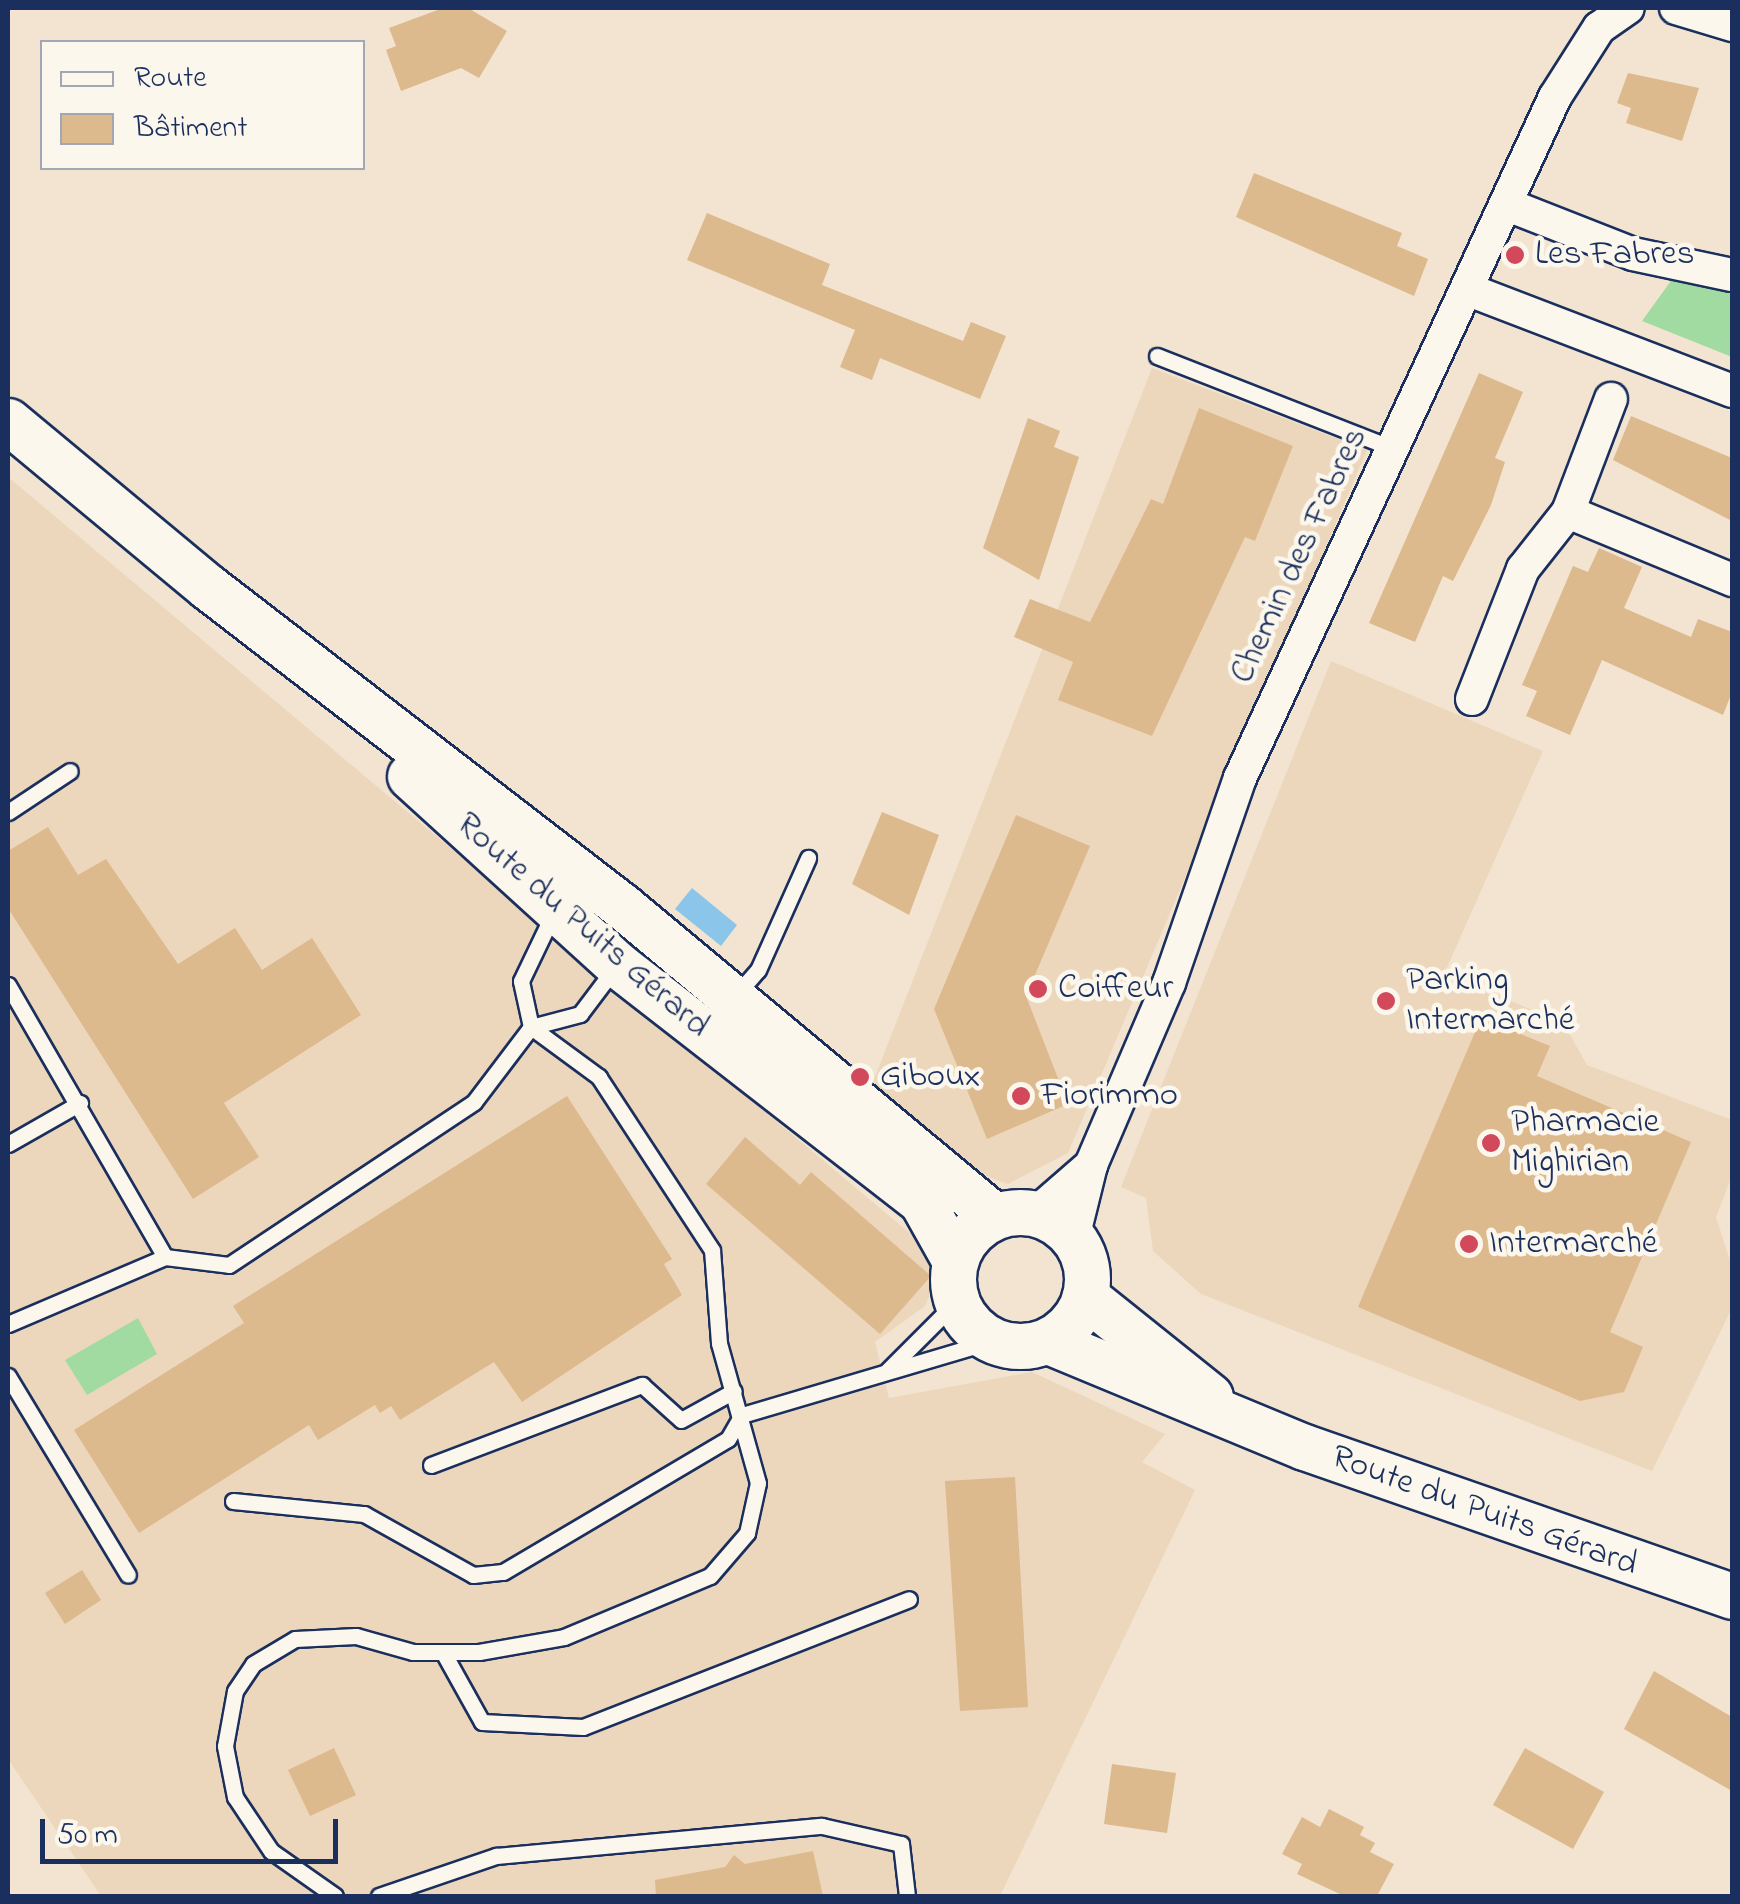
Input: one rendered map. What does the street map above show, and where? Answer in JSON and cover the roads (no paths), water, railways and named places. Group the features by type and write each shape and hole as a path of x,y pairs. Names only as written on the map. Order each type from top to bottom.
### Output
{"main road":[{"name":"Route du Puits Gérard","path":"8,421 726,1022 922,1202 955,1281"},
{"name":"Route du Puits Gérard","path":"208,587 618,965 726,1022 1016,1214"},
{"path":"1016,1214 1074,1238 1086,1266 1085,1296 1078,1315 1048,1341 992,1341 955,1281 1016,1214"},
{"name":"Route du Puits Gérard","path":"1085,1296 1239,1419"},
{"name":"Route du Puits Gérard","path":"1048,1341 1239,1419 1596,1555 1732,1596"}],"street":[{"name":"Chemin des Fabres","path":"1074,1238 1092,1166 1170,984 1240,778 1469,290 1554,97 1600,28 1628,8"},
{"path":"1676,8 1732,25"},
{"path":"1508,205 1633,254 1732,275"},
{"path":"1469,290 1732,391"},
{"path":"1472,700 1524,569 1568,512 1611,399"},
{"path":"1568,512 1732,580"},
{"name":"Chemin des Fabres","path":"1016,1214 1092,1166"}],"lane":[{"path":"1157,356 1394,449"},
{"path":"8,812 70,771"},
{"path":"726,1022 758,970 808,858"},
{"path":"335,1896 272,1851 235,1797 224,1746 235,1691 253,1664 295,1638 356,1636 444,1652 564,1638 710,1576 747,1533 758,1483 719,1342 712,1250 599,1077 530,1027 521,980 554,910"},
{"path":"8,1324 165,1258 228,1265 474,1102 530,1027 580,1014 618,965"},
{"path":"8,985 80,1102 165,1258"},
{"path":"8,1144 80,1102"},
{"path":"885,1373 955,1281"},
{"path":"233,1501 364,1514 472,1575 503,1572 728,1439 742,1415 992,1341"},
{"path":"8,1376 128,1575"},
{"path":"432,1465 642,1385 680,1420 734,1392"},
{"path":"444,1652 482,1722 583,1727 909,1599"},
{"path":"379,1896 496,1856 822,1826 901,1844 908,1896"}],"water":[{"path":"692,888 737,925 721,946 675,909"}],"place":[{"name":"Les Fabres","path":"1515,255"},
{"name":"Coiffeur","path":"1038,989"},
{"name":"Parking Intermarché","path":"1386,1001"},
{"name":"Giboux","path":"860,1077"},
{"name":"Fiorimmo","path":"1021,1096"},
{"name":"Pharmacie Mighirian","path":"1491,1143"},
{"name":"Intermarché","path":"1469,1244"}]}
